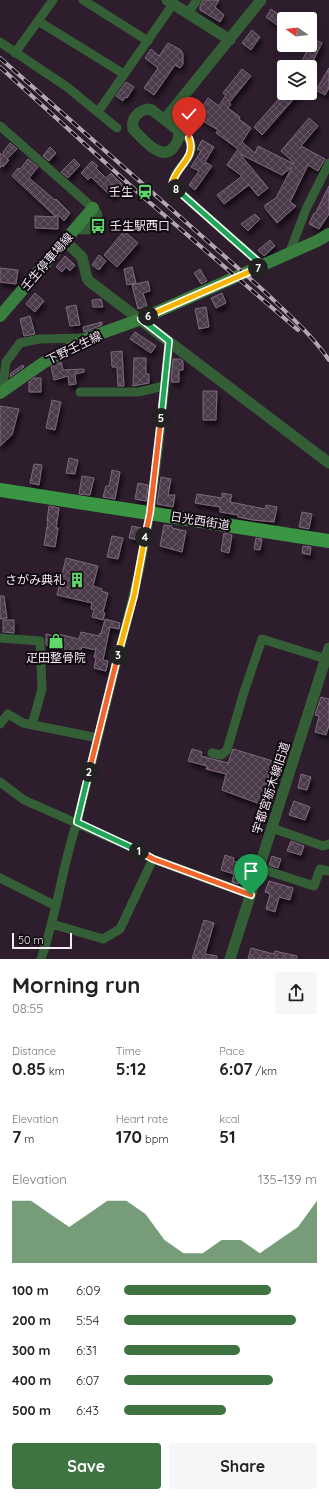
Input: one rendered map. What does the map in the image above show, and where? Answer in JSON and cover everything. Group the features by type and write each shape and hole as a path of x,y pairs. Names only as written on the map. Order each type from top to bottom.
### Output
{"main road":[{"name":"壬生停車場線","path":"0,316 93,208"},
{"name":"下野壬生線","path":"1,392 43,363 88,338 141,319 263,266 329,235"},
{"name":"日光西街道","path":"0,490 329,541"}],"street":[{"path":"15,53 53,0"},
{"path":"83,0 148,41"},
{"path":"188,13 197,0"},
{"path":"165,120 261,0"},
{"path":"98,112 148,41 170,2 230,40"},
{"path":"38,21 124,74"},
{"path":"0,42 67,87 117,128"},
{"path":"179,131 179,140 170,152 164,153 158,151 133,129 132,124 134,118 140,111 147,109 152,110 189,138 191,144 190,156 174,178 172,184 263,266"},
{"path":"0,127 93,208"},
{"path":"289,254 306,209 329,163"},
{"path":"65,241 82,257 89,281 329,463"},
{"path":"1,392 6,362 20,342 39,339 88,338"},
{"path":"41,959 50,936 69,846 77,822 134,596 150,513 169,341"},
{"path":"80,392 138,392 164,386"},
{"path":"0,638 40,641 42,689 32,725"},
{"path":"212,754 221,755 227,750 244,692 262,639 326,659"},
{"name":"宇都宮栃木線旧道","path":"230,959 329,648"},
{"path":"0,724 8,714 23,723 98,738"},
{"path":"0,782 24,800 77,822 153,859 251,895"},
{"path":"272,828 323,846 329,844"},
{"path":"52,924 103,939 120,929 153,859"},
{"path":"259,868 314,886 320,869 329,871"},
{"path":"0,878 56,906"}],"building":[{"path":"203,0 219,0 215,7 224,15 220,22 200,10"},
{"path":"271,9 277,13 277,25 266,17"},
{"path":"252,30 260,37 251,50 242,43"},
{"path":"317,41 322,43 314,60 302,60 306,52 317,52"},
{"path":"168,43 181,50 183,54 183,64 180,68 175,65 154,95 144,88 158,68 145,58 151,49 159,56"},
{"path":"329,68 329,88 325,95 317,91"},
{"path":"242,69 251,76 229,103 231,104 228,108 251,128 242,142 255,153 258,146 294,164 281,151 309,118 318,126 301,146 325,159 318,171 308,165 290,202 296,206 277,223 265,208 265,205 276,198 292,167 282,175 240,154 268,188 258,196 249,185 224,204 217,195 242,176 227,165 238,149 216,133 218,130 196,117 208,98 219,106 226,95 223,93"},
{"path":"126,82 134,87 127,98 125,97 123,101 116,96"},
{"path":"278,100 293,100 262,135 254,127"},
{"path":"202,140 214,147 205,162 212,166 195,190 189,185 199,171 191,167 201,151 197,149"},
{"path":"10,143 17,149 7,159 9,160 3,167 2,165 0,168 0,153 2,155 4,153 3,152"},
{"path":"50,147 56,153 49,161 43,156"},
{"path":"28,159 38,167 29,178 55,200 56,199 70,213 64,221 58,215 58,229 35,228 35,216 56,217 12,176"},
{"path":"74,159 80,165 68,178 61,172"},
{"path":"92,161 98,166 96,168 106,178 111,173 123,185 112,197 91,177 88,180 81,173"},
{"path":"329,186 329,214 319,229 309,224"},
{"path":"255,214 260,219 248,231 241,224"},
{"path":"124,231 138,243 117,267 104,255"},
{"path":"270,240 275,246 264,256 258,250"},
{"path":"99,255 106,261 99,270 92,265"},
{"path":"65,256 75,265 70,271 66,267 62,272 56,267"},
{"path":"132,267 136,283 127,285 124,269"},
{"path":"0,268 18,270 16,284 0,282"},
{"path":"200,269 207,281 201,284 194,273"},
{"path":"148,281 150,291 143,293 147,306 138,309 132,285"},
{"path":"35,293 44,301 35,312 26,304"},
{"path":"222,293 226,303 216,308 211,298"},
{"path":"101,299 103,307 93,307 92,300"},
{"path":"76,305 80,325 70,326 66,307"},
{"path":"206,307 209,327 199,329 195,309"},
{"path":"30,316 35,334 24,336 20,319"},
{"path":"102,322 102,325 84,332 83,327"},
{"path":"135,332 156,346 151,353 130,339"},
{"path":"122,351 124,386 118,386 117,367 112,367 111,352"},
{"path":"134,358 146,358 146,374 149,374 149,383 133,386"},
{"path":"173,359 180,359 183,361 183,370 179,370 179,382 171,382"},
{"path":"61,362 63,370 84,369 84,372 75,374 76,384 69,385 68,376 54,380 51,367"},
{"path":"23,365 24,367 10,377 11,373"},
{"path":"34,378 41,378 41,392 29,392 29,382"},
{"path":"203,391 217,391 216,420 203,420"},
{"path":"52,400 61,402 55,430 46,428"},
{"path":"0,406 19,409 12,435 0,446"},
{"path":"69,458 78,460 75,474 66,473"},
{"path":"34,464 42,465 39,485 30,483"},
{"path":"112,470 120,472 115,499 103,497 106,486 109,486"},
{"path":"82,476 94,478 90,495 79,494"},
{"path":"161,477 171,479 168,495 175,495 173,507 157,504"},
{"path":"138,483 148,485 146,501 135,499"},
{"path":"222,493 232,495 230,502 265,509 266,505 277,507 274,522 238,517 238,515 220,512 220,507 195,503 197,494 222,498"},
{"path":"49,506 59,508 55,547 44,545"},
{"path":"302,512 312,514 309,529 299,527"},
{"path":"164,525 186,531 182,552 160,546"},
{"path":"132,526 141,528 139,540 129,538"},
{"path":"224,533 232,535 229,553 221,551"},
{"path":"112,536 123,538 118,559 107,557"},
{"path":"256,538 262,539 260,550 254,549"},
{"path":"303,546 311,547 310,555 302,553"},
{"name":"さがみ典礼","path":"66,558 98,566 93,586 108,593 103,612 105,613 103,620 92,617 94,610 91,609 92,603 57,595"},
{"path":"0,596 4,596 7,618 0,619"},
{"path":"105,619 120,623 119,629 110,627 103,660 108,661 106,671 94,668 96,658 94,657 96,650 82,647 80,654 46,645 46,634 54,636 54,633 79,639 81,632 99,636 100,633 101,634"},
{"path":"3,620 14,620 14,633 3,632"},
{"path":"321,697 329,699 329,725 326,735 315,732 319,716 315,715"},
{"path":"192,749 202,752 201,756 228,763 233,749 273,761 264,793 274,797 271,808 222,790 226,774 206,769 207,766 188,761"},
{"path":"301,774 311,777 307,790 298,788"},
{"path":"294,801 310,807 305,820 289,815"},
{"path":"291,841 304,846 301,855 287,851"},
{"path":"225,855 234,858 233,861 243,864 239,884 232,882 234,874 221,870"},
{"path":"272,856 281,859 278,868 269,865"},
{"path":"269,881 293,888 290,900 279,897 275,912 266,909 270,894 265,892"},
{"path":"204,920 214,923 205,954 217,956 217,959 192,959"},
{"path":"251,948 274,954 275,951 297,956 297,959 248,959"}],"railway":[{"path":"0,58 264,291 307,333 329,360"},
{"path":"0,67 142,196 298,330"}],"place":[{"name":"壬生","path":"145,192"},
{"name":"壬生駅西口","path":"98,226"},
{"name":"さがみ典礼","path":"77,580"},
{"name":"疋田整骨院","path":"56,641"}],"route":[{"path":"189,138 191,144 190,156 174,178 172,184 263,266 141,319 169,341 159,444 150,513 134,596 77,822 153,859 251,895"}]}
